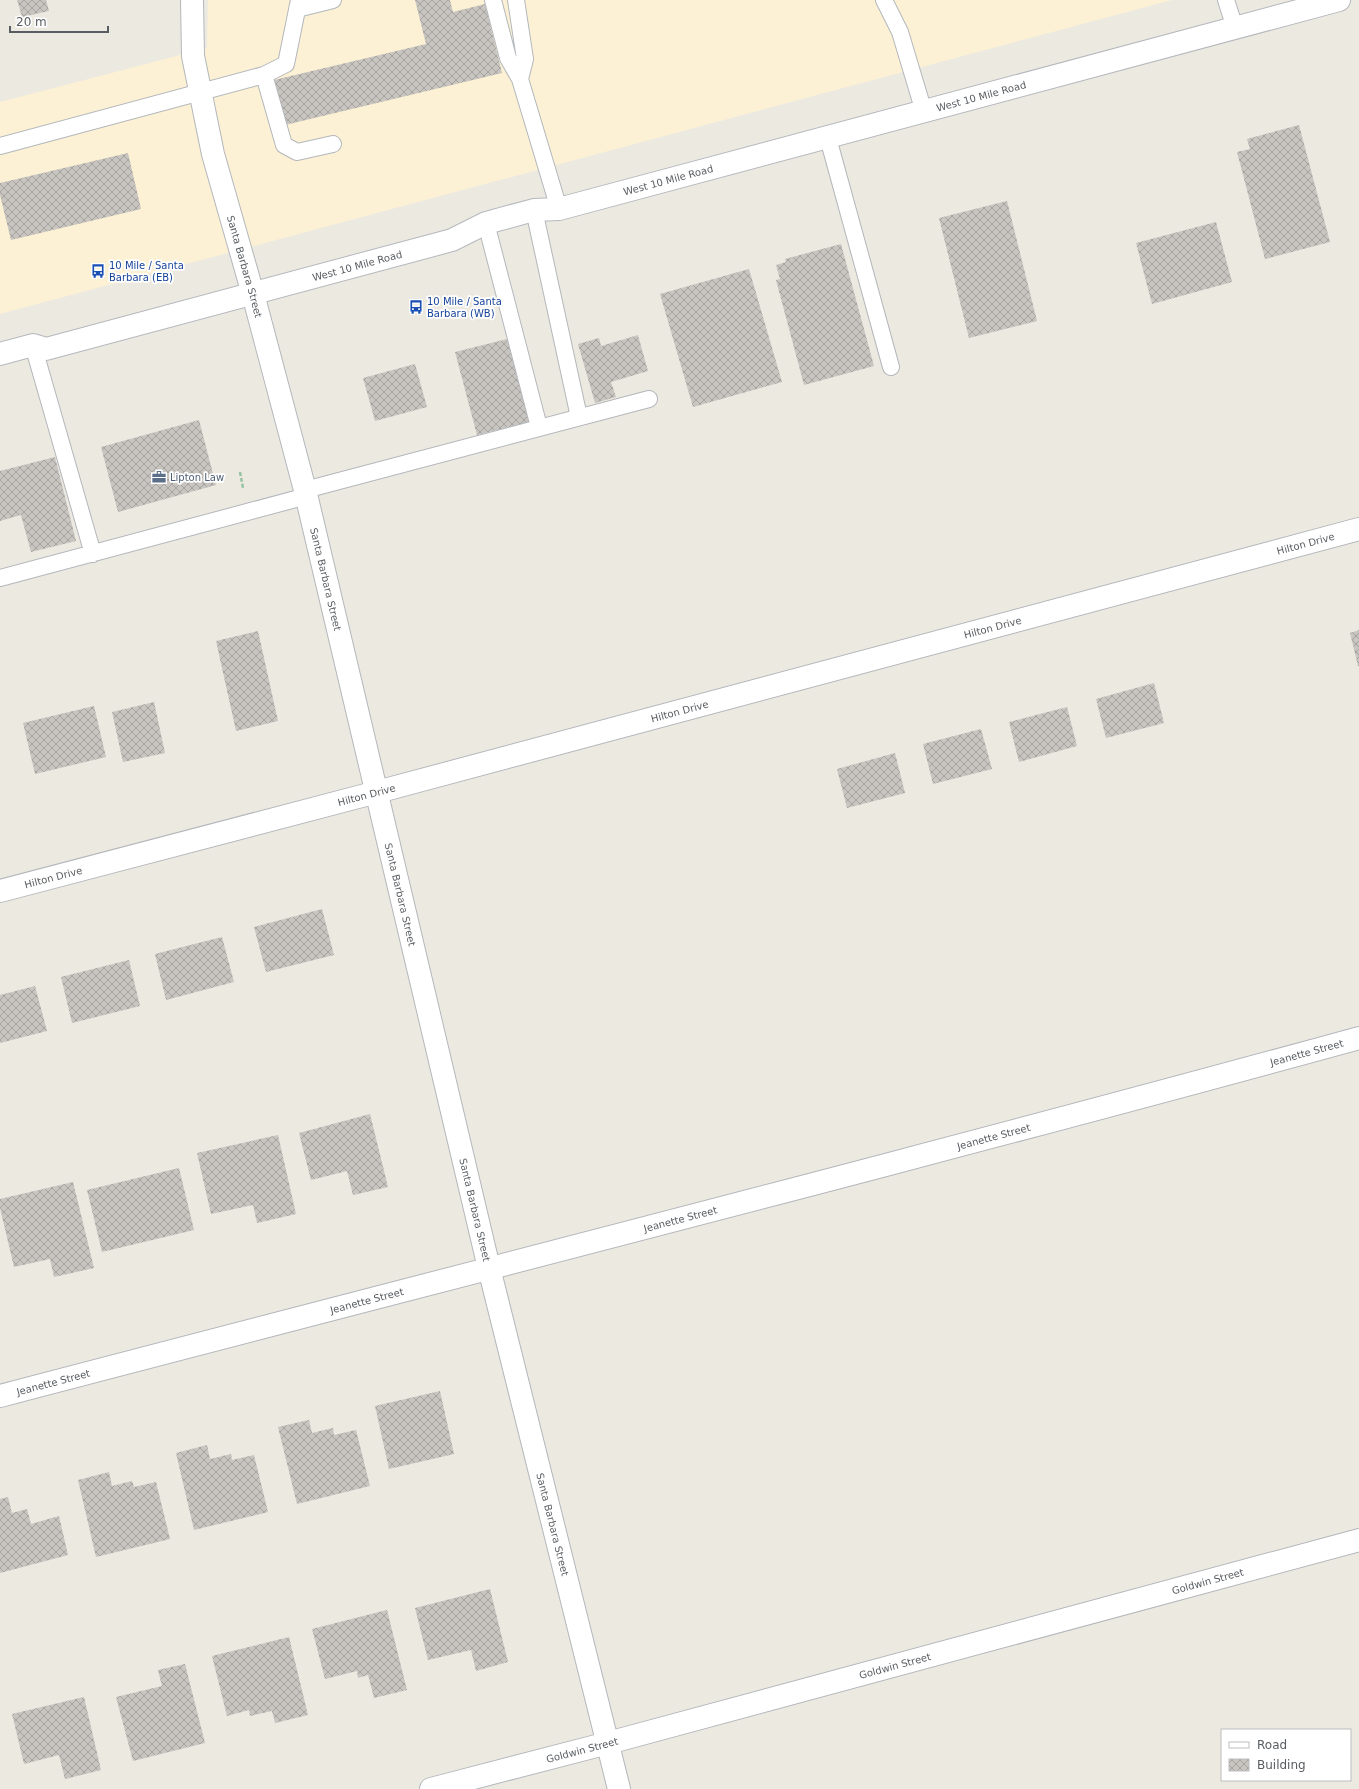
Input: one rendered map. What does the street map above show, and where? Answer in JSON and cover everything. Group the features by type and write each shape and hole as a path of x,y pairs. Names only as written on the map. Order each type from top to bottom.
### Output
{"street":[{"name":"Santa Barbara Street","path":"192,0 193,56 213,154 254,294 306,493 489,1268 619,1789"},
{"name":"West 10 Mile Road","path":"0,354 33,345 46,349 452,240 486,223 534,210 559,209 1339,0"},
{"name":"Hilton Drive","path":"0,891 377,792 1359,529"},
{"name":"Jeanette Street","path":"0,1396 1075,1116 1359,1038"},
{"name":"Goldwin Street","path":"431,1789 608,1743 1359,1540"}],"lane":[{"path":"0,146 264,75 286,64 298,5 333,0"},
{"path":"494,0 508,58 520,79 559,209"},
{"path":"516,0 526,58 520,79"},
{"path":"884,0 900,32 924,112"},
{"path":"1226,0 1235,28"},
{"path":"264,75 284,145 297,152 332,144"},
{"path":"828,138 891,366"},
{"path":"534,210 579,417"},
{"path":"486,223 539,427"},
{"path":"33,345 93,554"},
{"path":"0,578 93,554 539,427 649,399"}],"shaded area":[{"path":"208,0 1172,0 0,314 0,102 207,48"}],"building":[{"path":"17,0 46,0 49,11 22,17"},
{"path":"415,0 450,0 453,12 485,4 502,73 285,125 274,80 426,44"},
{"path":"1299,125 1330,242 1265,259 1237,152 1250,149 1247,139"},
{"path":"128,153 141,209 11,240 0,195 0,183"},
{"path":"1007,201 1037,321 969,338 939,218"},
{"path":"1216,222 1232,282 1152,304 1136,243"},
{"path":"841,244 874,366 804,385 776,280 780,279 776,265 786,262 785,259"},
{"path":"749,269 782,382 693,407 660,294"},
{"path":"638,335 648,371 611,382 616,397 595,403 578,344 599,338 601,346"},
{"path":"507,339 529,422 477,435 455,352"},
{"path":"415,364 427,407 375,421 363,378"},
{"path":"199,420 216,485 118,512 101,447"},
{"path":"55,457 76,541 31,552 21,515 0,521 0,471"},
{"path":"1359,630 1359,666 1358,666 1350,633"},
{"path":"258,631 278,721 236,731 216,641"},
{"path":"1154,683 1164,723 1106,738 1096,699"},
{"path":"154,702 165,753 123,762 112,712"},
{"path":"94,706 106,757 35,774 23,723"},
{"path":"1067,707 1077,746 1019,762 1009,722"},
{"path":"981,729 992,769 933,784 923,744"},
{"path":"895,753 905,793 847,808 837,769"},
{"path":"322,909 334,955 266,972 254,927"},
{"path":"222,937 234,982 166,1000 155,954"},
{"path":"129,960 140,1006 72,1023 61,977"},
{"path":"35,986 47,1031 0,1043 0,995"},
{"path":"370,1114 388,1187 353,1195 347,1171 311,1180 299,1133"},
{"path":"278,1135 296,1214 257,1223 253,1205 211,1214 197,1153"},
{"path":"179,1168 194,1230 102,1252 87,1190"},
{"path":"73,1182 94,1268 54,1277 50,1259 14,1267 0,1208 0,1199"},
{"path":"440,1391 454,1454 389,1469 375,1406"},
{"path":"309,1420 312,1433 333,1428 334,1435 356,1430 370,1486 297,1504 278,1427"},
{"path":"207,1445 210,1459 231,1454 232,1460 254,1455 268,1512 194,1530 176,1453"},
{"path":"109,1472 112,1486 132,1481 134,1487 156,1482 170,1539 96,1557 78,1480"},
{"path":"8,1497 12,1513 27,1509 31,1524 59,1516 68,1555 0,1573 0,1499"},
{"path":"490,1589 508,1662 476,1671 471,1650 428,1660 415,1608"},
{"path":"387,1610 407,1690 374,1698 368,1675 358,1678 357,1671 325,1679 312,1629"},
{"path":"289,1637 308,1715 275,1723 272,1711 250,1716 249,1710 227,1716 212,1656"},
{"path":"185,1664 205,1743 133,1761 116,1697 162,1686 158,1670"},
{"path":"84,1697 101,1770 65,1779 59,1755 24,1764 12,1714"}],"place":[{"name":"10 Mile / Santa Barbara (EB)","path":"98,271"},
{"name":"10 Mile / Santa Barbara (WB)","path":"416,307"},
{"name":"Lipton Law","path":"159,477"}]}
